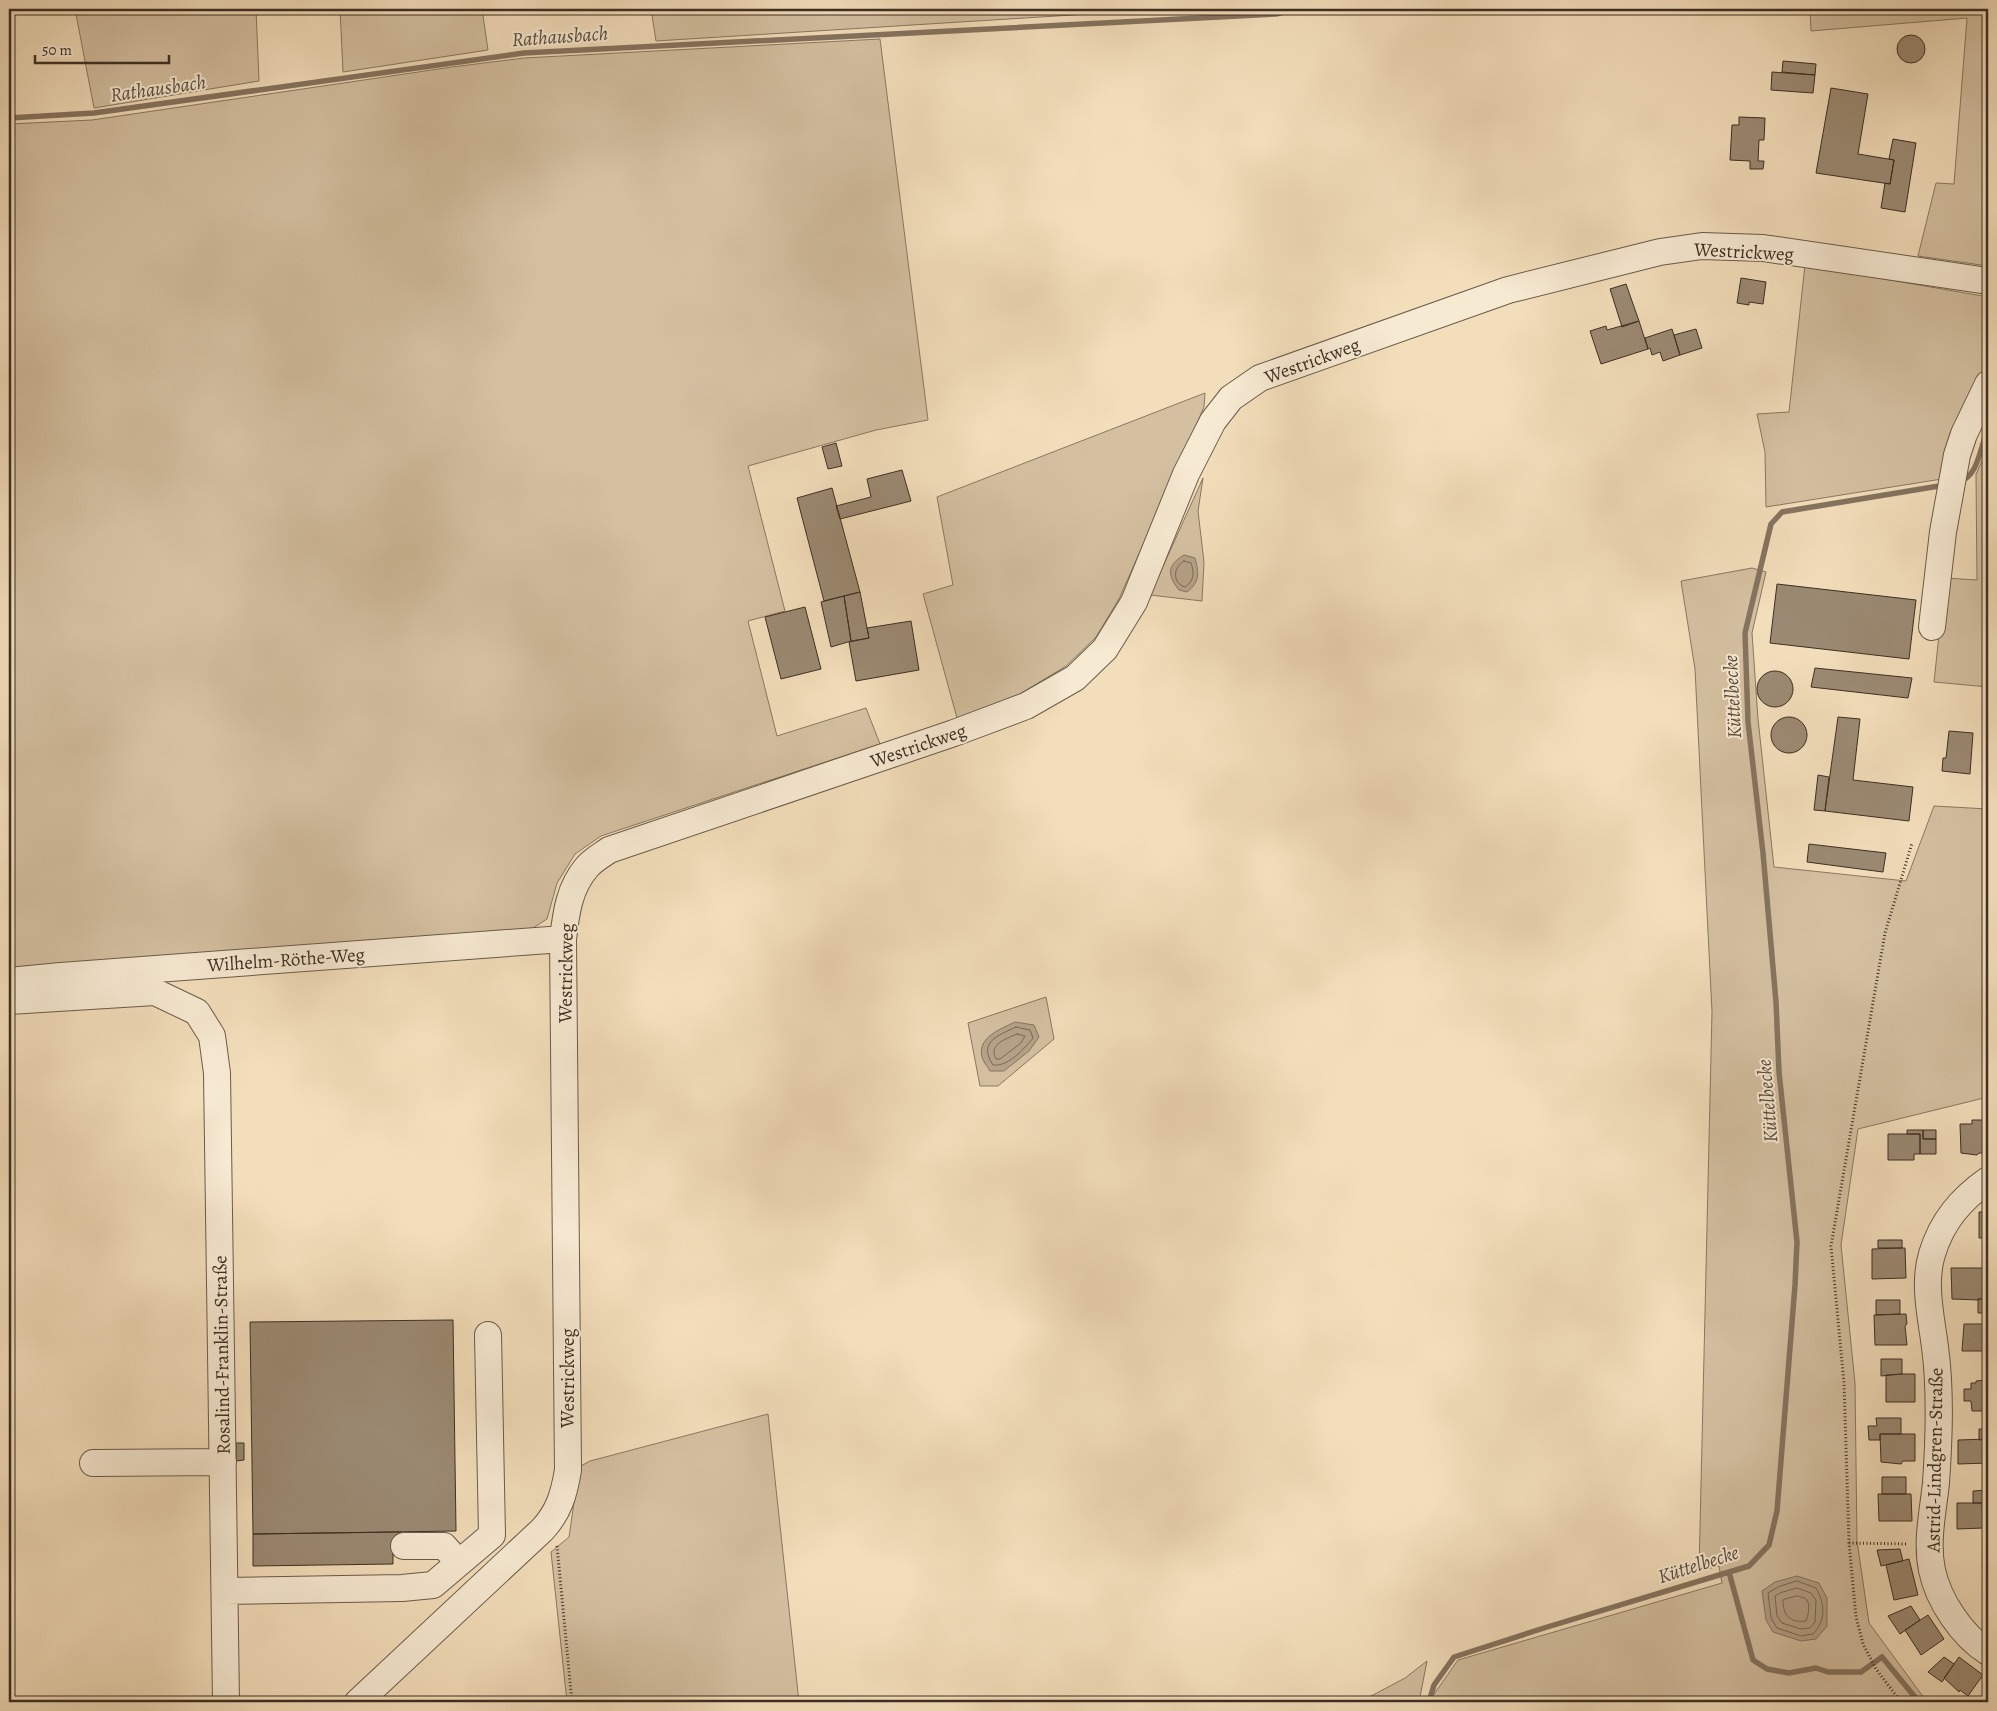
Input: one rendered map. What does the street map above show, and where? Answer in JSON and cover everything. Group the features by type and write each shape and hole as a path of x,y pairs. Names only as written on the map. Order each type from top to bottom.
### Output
{"street":[{"name":"Westrickweg","path":"358,1702 550,1522 563,1496 568,1470 563,939 566,910 573,890 588,866 609,850 1026,706 1075,678 1105,649 1134,602 1186,474 1213,421 1231,398 1260,378 1508,290 1660,252 1702,246 1763,248 1988,281"},
{"path":"1932,627 1943,532 1957,456 1964,434 1988,384"},
{"name":"Wilhelm-Röthe-Weg","path":"9,981 563,939"},
{"name":"Rosalind-Franklin-Straße","path":"9,1001 155,992 197,1012 212,1036 217,1074 226,1702"},
{"name":"Astrid-Lindgren-Straße","path":"1988,1180 1960,1202 1947,1219 1932,1255 1928,1273 1928,1299 1936,1350 1939,1402 1936,1482 1929,1545 1932,1570 1939,1593 1965,1634 1988,1652"},
{"path":"225,1591 402,1588 433,1585 492,1535 488,1335"},
{"path":"93,1463 223,1462"},
{"path":"404,1546 444,1546 459,1564"}],"path":[{"path":"1901,1702 1876,1669 1863,1644 1856,1617 1849,1543 1844,1383 1831,1246 1884,934 1912,843"},
{"path":"550,1522 555,1530 572,1702"},
{"path":"1849,1543 1929,1545"}],"shaded area":[{"path":"75,9 256,9 259,81 94,108"},
{"path":"340,9 482,9 488,50 343,72"},
{"path":"651,9 1169,9 656,41"},
{"path":"1810,9 1988,9 1988,266 1918,256 1936,183 1954,184 1967,18 1811,31"},
{"path":"880,39 928,420 876,430 748,466 785,611 748,621 777,736 866,708 880,744 601,836 575,854 557,883 547,919 530,930 9,973 9,124 92,120 524,58"},
{"path":"1805,265 1988,297 1988,367 1956,431 1942,479 1766,507 1765,452 1757,414 1789,412"},
{"path":"1205,393 1204,407 1119,599 1096,637 1066,666 1020,694 957,718 923,594 953,585 937,497"},
{"path":"1988,448 1988,687 1934,682 1945,578 1977,580 1976,474"},
{"path":"1203,478 1198,511 1204,562 1202,601 1150,595"},
{"path":"1752,568 1766,572 1752,633 1758,719 1774,867 1906,881 1934,806 1988,809 1988,1097 1858,1129 1841,1245 1855,1383 1857,1541 1869,1623 1927,1702 1431,1702 1432,1697 1458,1660 1722,1583 1719,1566 1699,1571 1712,1012 1695,669 1681,581"},
{"path":"1046,997 1054,1039 998,1086 980,1086 968,1023"},
{"path":"768,1414 799,1702 567,1702 551,1552 569,1537 579,1467 590,1461"},
{"path":"1427,1661 1419,1702 1360,1702 1405,1678"}],"water":[{"path":"1184,555 1195,558 1198,573 1194,585 1187,592 1179,590 1171,575 1174,563"},
{"path":"1015,1022 1034,1025 1039,1037 1029,1051 1004,1071 990,1071 983,1061 981,1050 983,1044 991,1035"},
{"path":"1797,1576 1819,1583 1827,1598 1827,1626 1816,1639 1801,1641 1773,1632 1766,1620 1762,1591 1775,1582"}],"building":[{"path":"1911,35 1921,39 1925,49 1921,59 1911,63 1901,59 1897,49 1901,39"},
{"path":"1783,61 1816,64 1815,75 1782,72"},
{"path":"1772,72 1815,75 1813,93 1771,90"},
{"path":"1831,88 1868,94 1858,154 1894,160 1890,184 1816,173"},
{"path":"1739,117 1765,118 1764,140 1759,140 1758,161 1764,161 1763,169 1750,169 1750,161 1730,160 1732,125 1739,125"},
{"path":"1893,139 1916,143 1905,212 1881,208 1885,183 1890,184 1894,160 1889,159"},
{"path":"1741,278 1766,282 1763,304 1749,302 1749,305 1737,303"},
{"path":"1626,284 1639,321 1622,327 1610,289"},
{"path":"1639,321 1648,349 1601,364 1590,331 1606,326 1607,330"},
{"path":"1672,329 1680,355 1663,361 1660,352 1652,355 1645,338"},
{"path":"1696,329 1702,348 1680,355 1674,335"},
{"path":"836,443 842,466 828,469 822,447"},
{"path":"902,470 911,501 840,519 836,506 871,497 867,479"},
{"path":"832,488 860,592 824,601 797,498"},
{"path":"1777,584 1916,600 1909,659 1770,643"},
{"path":"860,592 869,638 851,641 844,596"},
{"path":"844,596 851,641 831,647 821,602"},
{"path":"805,607 821,669 781,679 765,617"},
{"path":"911,621 919,670 856,681 849,642 869,638 867,628"},
{"path":"1815,668 1912,678 1908,698 1811,687"},
{"path":"1775,671 1787,677 1793,689 1787,701 1775,707 1763,701 1757,689 1763,677"},
{"path":"1789,717 1801,723 1807,735 1801,747 1789,753 1777,747 1771,735 1777,723"},
{"path":"1838,717 1860,719 1853,780 1913,787 1909,821 1825,811"},
{"path":"1949,731 1973,733 1970,774 1942,771 1943,758 1946,758"},
{"path":"1818,775 1829,777 1825,811 1814,810"},
{"path":"1809,844 1886,853 1883,872 1807,862"},
{"path":"1972,1120 1988,1120 1988,1153 1979,1153 1977,1155 1961,1153 1960,1124 1972,1124"},
{"path":"1907,1130 1923,1130 1923,1139 1936,1139 1936,1154 1920,1154 1920,1134 1907,1134"},
{"path":"1923,1130 1936,1130 1936,1139 1923,1139"},
{"path":"1888,1134 1920,1134 1920,1154 1914,1154 1914,1160 1888,1160"},
{"path":"1979,1212 1988,1212 1988,1238 1979,1238"},
{"path":"1878,1240 1902,1240 1902,1248 1878,1248"},
{"path":"1905,1248 1906,1278 1872,1279 1872,1249"},
{"path":"1951,1268 1987,1268 1988,1299 1952,1299"},
{"path":"1978,1299 1988,1299 1988,1313 1978,1313"},
{"path":"1876,1300 1900,1300 1900,1314 1876,1315"},
{"path":"1983,1313 1988,1313 1988,1324 1983,1324"},
{"path":"1906,1314 1907,1345 1875,1345 1874,1315"},
{"path":"453,1320 456,1531 253,1534 250,1322"},
{"path":"1964,1324 1988,1324 1988,1351 1962,1351"},
{"path":"1881,1359 1902,1359 1902,1374 1881,1376"},
{"path":"1985,1370 1988,1370 1988,1380 1985,1380"},
{"path":"1915,1374 1915,1402 1886,1402 1886,1375"},
{"path":"1988,1380 1988,1406 1986,1406 1986,1411 1972,1411 1971,1401 1964,1401 1964,1389 1971,1389 1971,1383 1976,1383 1976,1381"},
{"path":"1876,1418 1901,1418 1901,1434 1880,1434 1880,1440 1869,1440 1868,1426 1877,1426"},
{"path":"1979,1429 1988,1429 1988,1439 1979,1440"},
{"path":"1880,1434 1915,1434 1915,1461 1903,1461 1901,1464 1881,1462"},
{"path":"1988,1439 1988,1463 1958,1464 1958,1440"},
{"path":"236,1443 244,1443 244,1460 236,1461"},
{"path":"1882,1477 1906,1477 1906,1494 1882,1494"},
{"path":"1988,1490 1988,1503 1973,1503 1973,1491"},
{"path":"1878,1494 1911,1494 1912,1521 1879,1521"},
{"path":"1957,1503 1982,1503 1983,1528 1957,1529"},
{"path":"401,1532 401,1540 393,1540 393,1564 253,1566 253,1534"},
{"path":"1900,1549 1903,1561 1881,1566 1877,1550"},
{"path":"1909,1559 1918,1595 1894,1600 1886,1565"},
{"path":"1988,1593 1988,1604 1983,1599"},
{"path":"1911,1606 1920,1620 1900,1634 1888,1616"},
{"path":"1928,1615 1944,1639 1921,1655 1905,1630"},
{"path":"1944,1657 1954,1664 1942,1682 1928,1672"},
{"path":"1959,1657 1983,1675 1968,1696 1960,1690 1959,1692 1944,1678"}],"waterway":[{"name":"Rathausbach","path":"9,118 94,113 524,53 1276,14 1297,9"},
{"name":"Küttelbecke","path":"1959,482 1966,479 1975,467 1988,430"},
{"name":"Küttelbecke","path":"1429,1702 1434,1685 1454,1657 1749,1566 1769,1545 1777,1511 1797,1242 1779,1072 1776,1002 1763,853 1748,722 1745,633 1771,524 1782,512 1945,485"},
{"path":"1729,1572 1753,1660 1767,1669 1789,1673 1816,1668 1828,1672 1861,1672 1882,1657 1919,1702"}]}
